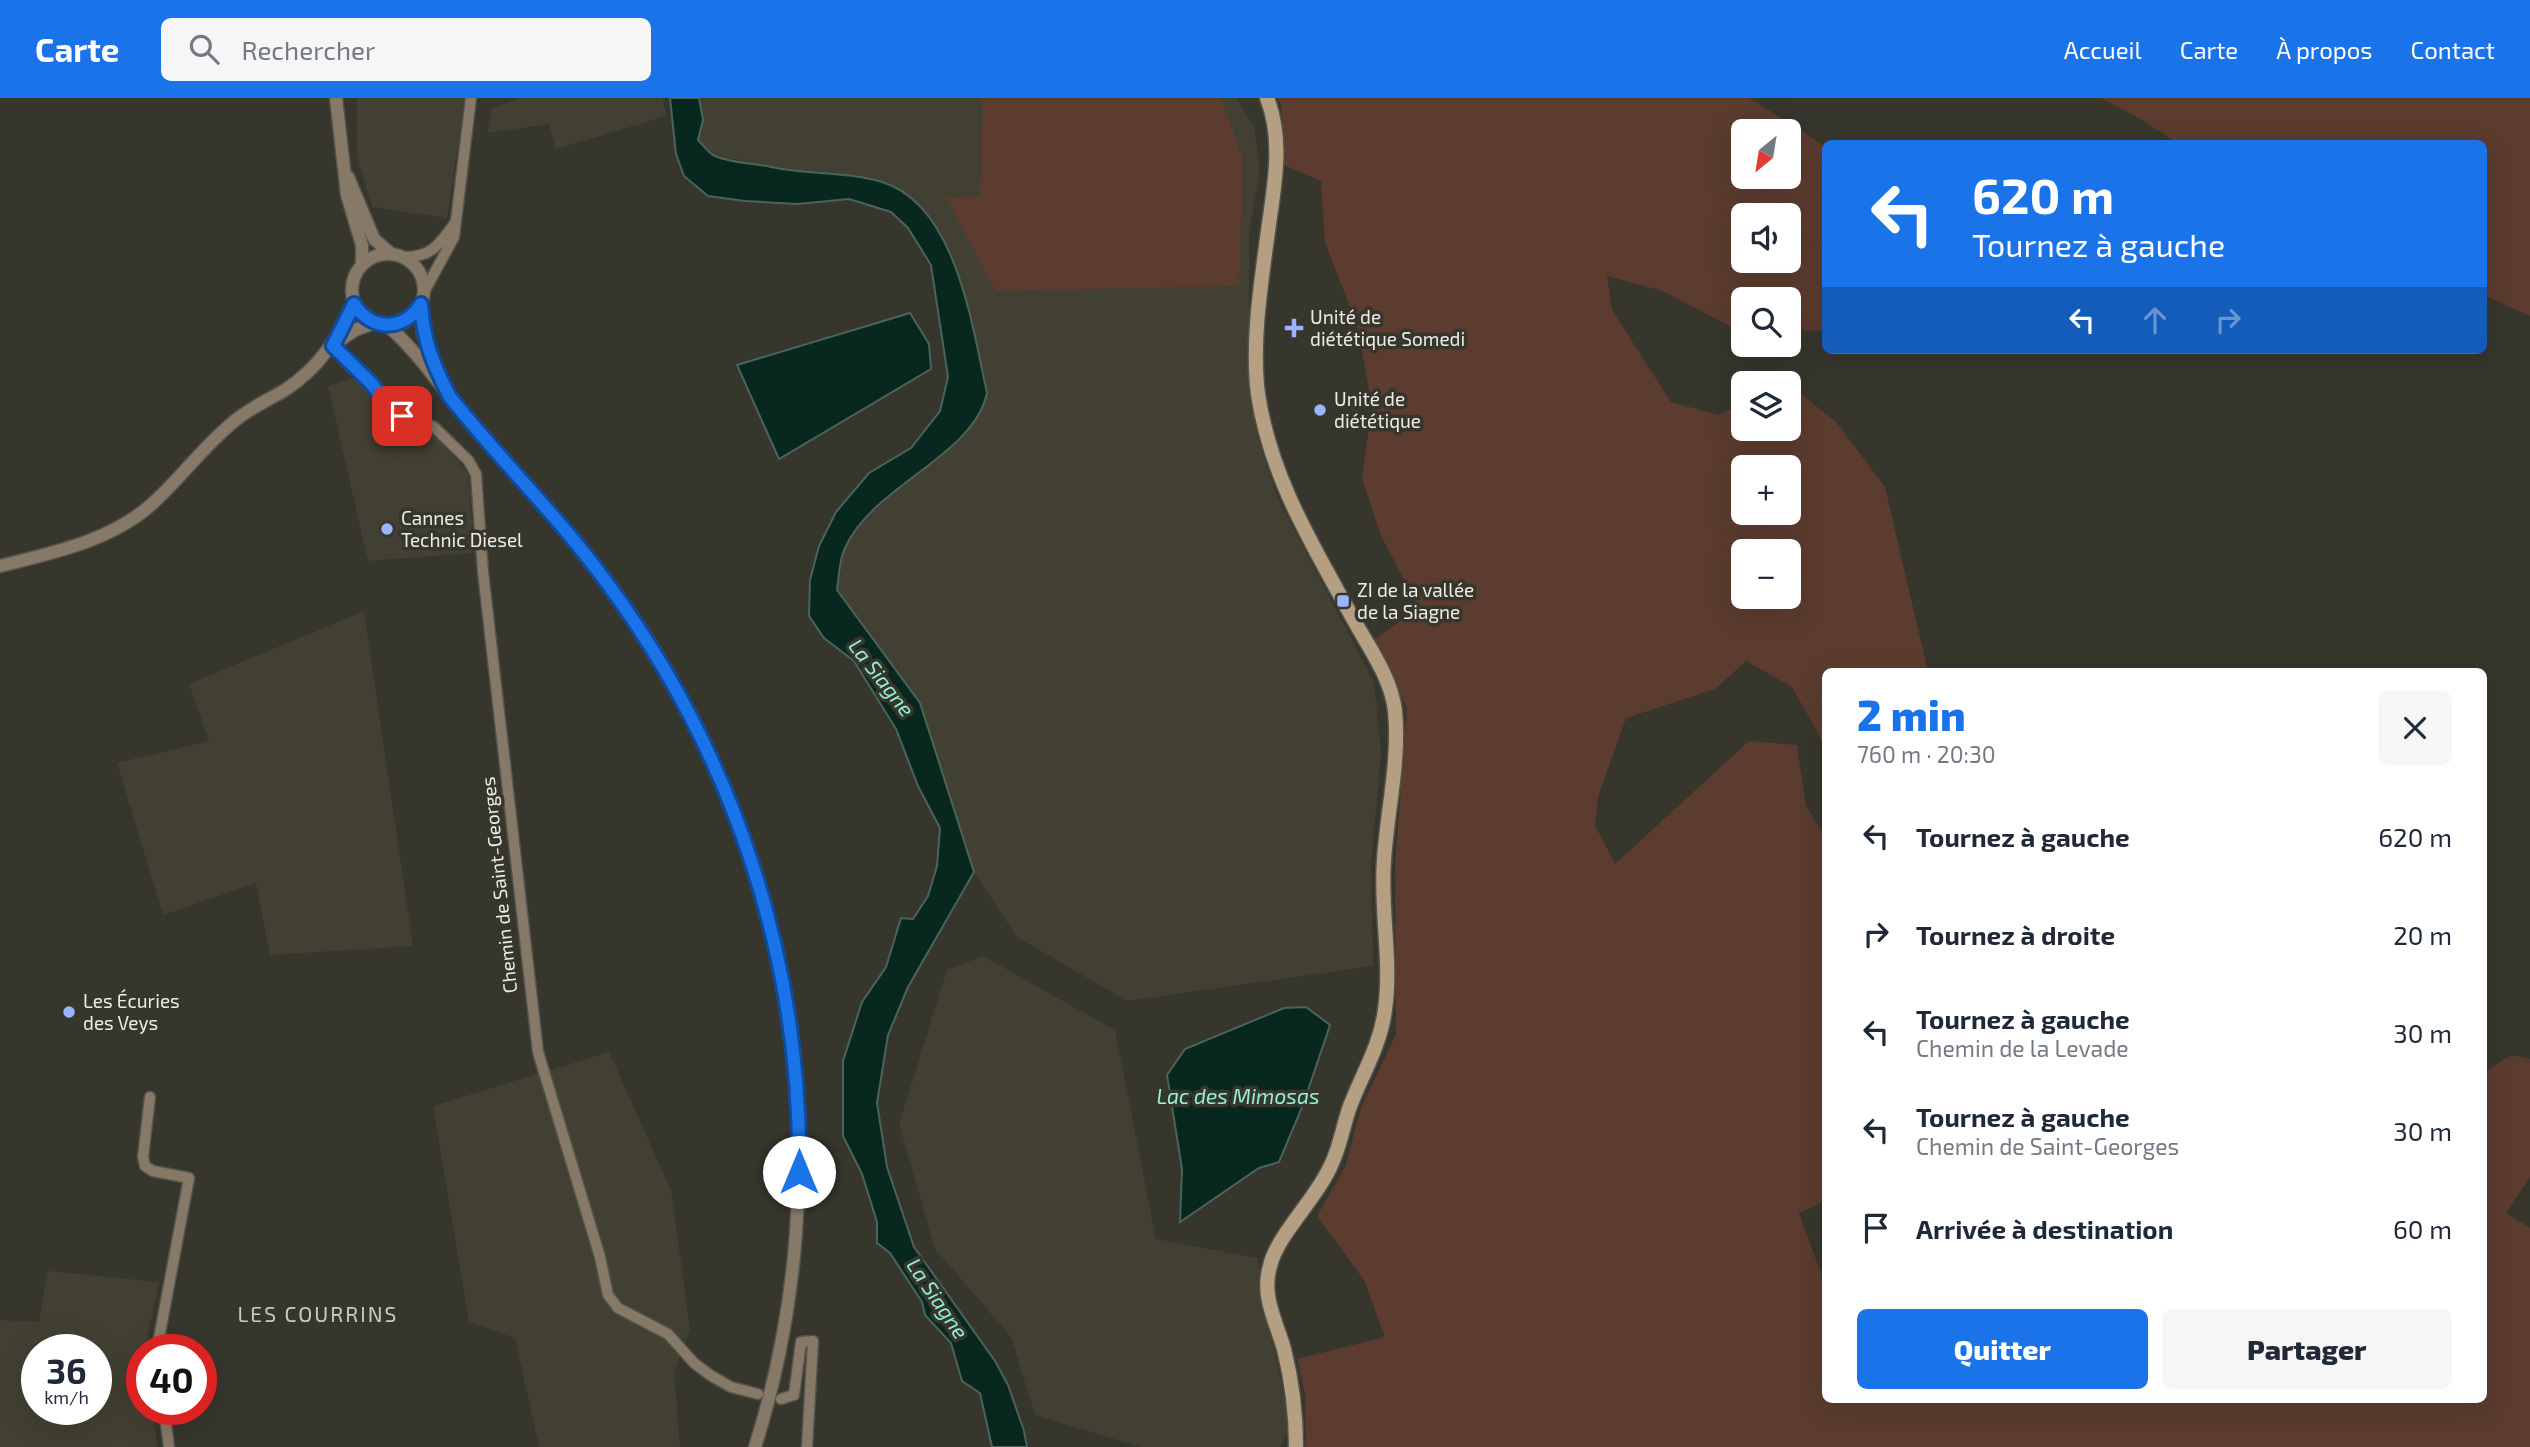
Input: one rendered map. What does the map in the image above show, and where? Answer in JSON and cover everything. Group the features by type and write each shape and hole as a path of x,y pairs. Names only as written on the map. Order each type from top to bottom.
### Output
{"main road":[{"path":"1267,98 1278,150 1258,320 1256,372 1268,441 1288,499 1376,659 1392,695 1395,714 1383,873 1386,1006 1380,1035 1350,1108 1333,1162 1315,1197 1282,1242 1270,1266 1268,1303 1283,1347 1293,1390 1296,1447"}],"street":[{"path":"333,346 354,304 352,283 362,264 362,244 346,195 336,98"},
{"path":"0,566 71,549 111,530 151,505 231,423 286,389 310,370 333,346 355,330 374,323 387,325 406,321 423,298 454,237 471,98"},
{"path":"344,167 374,239 418,270 423,298 423,334 433,366 450,397"},
{"path":"362,264 371,258 428,255 437,248 455,223"},
{"path":"354,304 374,323"},
{"path":"387,325 408,343 450,397 574,540 636,623 695,722 737,817 754,867 768,916 788,1012 799,1149 796,1233 789,1299 772,1386 755,1447"},
{"name":"Chemin de Saint-Georges","path":"333,346 371,383 390,408 434,427 468,460 476,474 485,599 538,1052 600,1257 608,1295 618,1308 668,1334 694,1363 710,1375 731,1387 758,1394"},
{"path":"150,1097 143,1157 145,1166 153,1171 189,1178 160,1334"},
{"path":"781,1399 794,1395 801,1342 813,1341 807,1447"},
{"path":"166,1425 169,1447"}],"shaded area":[{"path":"357,98 465,98 447,218 372,207 357,156"},
{"path":"522,98 663,98 666,116 556,149 549,124 488,133 491,108"},
{"path":"680,98 1237,98 1254,127 1260,170 1249,234 1249,364 1257,435 1278,499 1374,682 1381,753 1371,867 1373,966 1127,1001 1017,937 974,872 920,703 837,590 844,549 864,516 936,457 987,393 964,293 940,230 907,193 713,155 698,140"},
{"path":"979,98 1221,98 1243,159 1239,286 996,291 946,198 980,197 983,108"},
{"path":"1277,98 1749,98 1782,119 1731,119 1731,189 1801,189 1801,131 1822,144 1822,331 1801,330 1801,287 1731,287 1731,327 1663,291 1607,276 1612,310 1671,402 1718,415 1731,409 1731,441 1801,441 1801,394 1837,423 1885,487 1927,668 1822,668 1822,741 1792,687 1746,661 1715,689 1626,718 1598,797 1595,825 1615,864 1749,741 1797,745 1806,806 1822,831 1822,1202 1799,1213 1822,1276 1822,1403 2487,1403 2487,1070 2511,1055 2530,1059 2530,1177 2506,1213 2530,1228 2530,1447 1306,1447 1305,1393 1297,1359 1385,1337 1364,1280 1317,1216 1345,1167 1361,1108 1396,1034 1395,865 1407,708 1375,639 1419,608 1381,536 1362,478 1372,408 1358,328 1325,242 1321,181 1284,165 1281,104"},
{"path":"2101,98 2530,98 2530,316 2487,297 2487,140 2172,140"},
{"path":"357,377 388,389 401,422 432,432 468,473 475,553 368,561 328,386"},
{"path":"364,611 413,946 270,955 256,883 163,915 117,763 209,741 189,684"},
{"path":"983,956 1115,1030 1156,1239 1257,1258 1290,1427 1280,1447 1141,1447 1035,1415 1011,1337 935,1249 899,1124 947,970"},
{"path":"609,1052 671,1190 690,1328 674,1372 680,1447 539,1447 515,1338 469,1322 433,1106"},
{"path":"48,1271 159,1282 148,1334 126,1334 126,1425 155,1425 157,1447 0,1447 0,1320 39,1322"}],"water":[{"name":"La Siagne","path":"670,98 699,98 703,120 698,140 711,154 719,158 868,179 882,182 907,195 928,215 944,241 967,303 987,393 978,415 963,435 943,454 877,506 859,526 843,553 837,590 920,703 974,872 908,987 888,1035 877,1103 887,1167 914,1247 995,1361 1008,1385 1027,1447 992,1447 980,1393 962,1381 951,1343 925,1315 922,1302 890,1253 877,1243 877,1222 862,1174 843,1136 843,1061 862,1002 886,967 901,918 913,919 928,896 937,866 940,828 918,786 896,729 854,661 824,638 809,616 810,580 819,546 836,512 869,473 911,448 940,411 948,377 931,265 908,228 891,212 849,199 797,204 708,196 684,176 676,154"},
{"path":"910,313 929,344 931,369 779,459 737,365"},
{"name":"Lac des Mimosas","path":"1306,1007 1330,1025 1303,1105 1279,1162 1259,1168 1180,1222 1182,1169 1167,1075 1185,1049 1284,1008"}],"place":[{"name":"Unité de diététique Somedi","path":"1294,328"},
{"name":"Unité de diététique","path":"1320,410"},
{"name":"Cannes Technic Diesel","path":"387,529"},
{"name":"ZI de la vallée de la Siagne","path":"1343,601"},
{"name":"Les Écuries des Veys","path":"69,1012"}],"district":[{"name":"LES COURRINS","path":"318,1315"}],"route":[{"path":"402,416 390,408 353,363 333,346 354,304 360,313 374,323 394,325 406,321 421,304 423,334 433,366 450,397 606,580 667,672 695,722 737,817 768,916 788,1012 794,1057 799,1172"}]}
